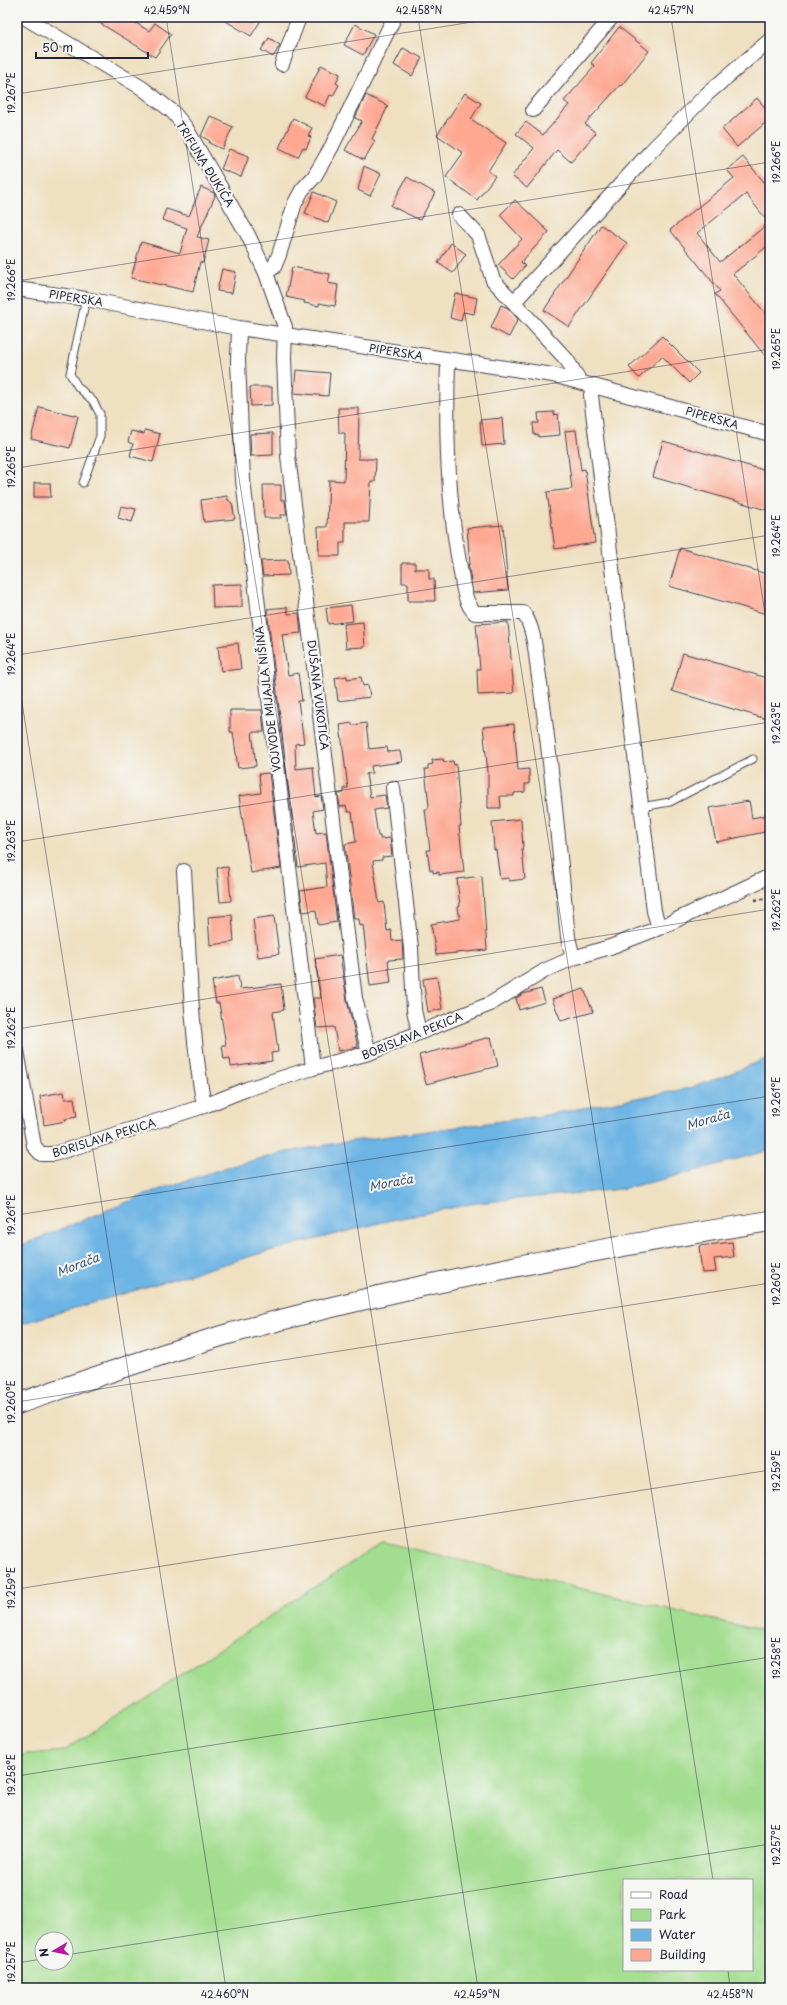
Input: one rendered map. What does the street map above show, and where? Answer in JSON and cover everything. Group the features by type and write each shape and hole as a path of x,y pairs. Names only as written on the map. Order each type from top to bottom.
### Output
{"main road":[{"path":"17,1404 140,1361 268,1324 536,1261 770,1221"}],"street":[{"name":"TRIFUNA ĐUKIĆA","path":"24,17 142,88 173,112 186,128 248,235 266,273 282,317 285,335"},
{"path":"282,64 299,17"},
{"path":"533,110 612,17"},
{"path":"266,273 274,267 279,256 296,203 302,190 314,177 331,148 394,18"},
{"path":"514,302 651,151 707,94 770,40"},
{"path":"459,216 478,236 493,280 567,360 579,380"},
{"name":"PIPERSKA","path":"17,289 86,299 239,328 579,380 770,434"},
{"name":"VOJVODE MIJAJLA NIŠINA","path":"239,328 238,361 243,480 265,675 313,1068"},
{"name":"DUŠANA VUKOTIĆA","path":"285,335 284,359 288,456 356,998 369,1054"},
{"path":"448,360 446,425 449,484 453,530 466,600 475,613 523,613 529,624 534,644 544,708 568,937 573,958"},
{"path":"594,384 592,404 654,911 659,928"},
{"path":"393,788 411,948 414,1010 419,1033"},
{"path":"184,871 193,1028 204,1106"},
{"name":"BORISLAVA PEKICA","path":"17,1051 33,1142 38,1152 46,1155 54,1154 204,1106 247,1089 313,1068 369,1054 490,1004 546,970 573,958 659,928 770,876"}],"lane":[{"path":"83,483 100,436 100,414 93,402 78,387 70,374 86,299"},
{"path":"641,807 670,802 753,759"}],"green space":[{"path":"383,1542 770,1633 770,1988 17,1988 17,1755 64,1751"}],"water":[{"name":"Morača","path":"770,1057 770,1150 665,1179 621,1189 476,1203 387,1221 262,1253 17,1325 17,1247 152,1192 224,1168 282,1153 337,1143 540,1116 690,1088 722,1077"}],"building":[{"path":"90,17 126,17 149,31 155,23 171,34 155,57"},
{"path":"219,17 263,17 251,36"},
{"path":"355,24 374,34 363,55 344,45"},
{"path":"619,27 649,51 621,86 620,85 585,124 596,133 571,162 557,150 527,188 512,176 534,148 516,134 526,122 543,135 569,105 564,101 595,66 591,63"},
{"path":"269,38 280,45 273,57 261,50"},
{"path":"403,48 422,58 412,76 394,65"},
{"path":"321,65 340,74 336,83 339,85 333,96 330,95 325,106 305,97"},
{"path":"465,93 481,103 471,119 506,143 488,171 495,176 477,200 446,177 463,153 437,135"},
{"path":"366,95 388,106 372,139 375,141 364,160 345,150 362,121 355,118"},
{"path":"757,98 770,114 770,119 737,147 722,129"},
{"path":"210,116 233,127 222,149 209,143 210,141 201,136"},
{"path":"293,118 312,128 308,136 311,137 306,149 303,147 298,157 279,148"},
{"path":"229,149 249,156 241,177 221,169"},
{"path":"743,157 770,189 770,244 733,274 770,319 770,362 715,294 720,291 670,230 734,178 727,170","holes":["746,194 769,223 720,262 697,233"]},
{"path":"364,166 381,174 370,196 358,190"},
{"path":"407,177 435,193 420,220 391,206"},
{"path":"201,187 214,193 215,196 197,237 209,240 203,263 200,262 193,292 131,278 141,242 180,253 187,228 162,220 166,209 189,216"},
{"path":"314,192 336,202 328,223 305,213"},
{"path":"515,200 549,232 521,262 525,266 513,279 498,265 522,239 500,215"},
{"path":"601,225 627,243 569,327 544,310"},
{"path":"451,243 466,254 453,273 438,263"},
{"path":"292,267 330,274 328,283 338,285 335,306 319,303 319,306 286,297"},
{"path":"222,269 236,272 232,293 217,291"},
{"path":"455,293 477,298 474,314 463,312 461,321 450,318"},
{"path":"501,305 508,308 518,319 509,337 491,328"},
{"path":"662,336 699,373 689,383 662,356 639,378 629,367"},
{"path":"296,370 330,373 328,396 294,393"},
{"path":"250,387 272,387 272,405 251,406"},
{"path":"39,407 78,416 70,448 31,439"},
{"path":"338,408 359,408 358,459 376,459 375,482 371,482 369,522 345,522 345,543 340,543 340,556 319,556 318,527 327,527 329,480 344,481 345,433 339,433"},
{"path":"554,412 554,415 558,414 560,435 538,437 538,434 534,435 533,423 539,423 538,413"},
{"path":"502,418 504,444 482,446 480,420"},
{"path":"145,430 160,434 153,462 130,456 133,444 128,442 131,431 144,434"},
{"path":"576,430 581,470 585,469 595,543 555,549 547,492 572,489 565,431"},
{"path":"273,433 273,455 251,456 250,434"},
{"path":"663,441 770,472 770,511 653,477"},
{"path":"34,483 50,483 51,497 34,497"},
{"path":"263,485 281,485 281,500 285,500 287,515 281,515 281,518 264,518"},
{"path":"227,496 228,500 232,503 235,519 204,522 201,500"},
{"path":"121,506 136,509 132,522 118,518"},
{"path":"503,525 508,590 473,593 468,564 470,564 467,528"},
{"path":"680,548 770,575 770,615 669,586"},
{"path":"288,560 289,575 263,576 261,561"},
{"path":"402,563 415,563 415,569 429,569 429,579 434,579 435,601 408,601 408,583 402,583"},
{"path":"242,584 242,607 213,608 212,585"},
{"path":"351,605 353,621 328,624 326,608"},
{"path":"287,607 288,614 299,613 301,633 282,635 288,675 298,673 302,701 298,701 304,743 295,744 296,769 313,767 316,797 321,796 323,809 313,811 316,833 326,832 337,922 318,925 316,910 303,912 300,891 327,887 325,863 298,867 267,609"},
{"path":"363,622 365,647 346,648 344,624"},
{"path":"508,622 514,693 478,695 477,669 480,669 476,624"},
{"path":"238,643 241,669 221,671 218,646"},
{"path":"683,653 770,679 770,720 672,691"},
{"path":"347,676 347,679 361,677 363,686 368,685 370,697 338,701 335,678"},
{"path":"230,710 262,710 264,732 252,732 256,766 238,768 233,732 230,732"},
{"path":"352,723 352,725 366,723 369,749 387,747 388,752 400,751 402,762 371,766 372,773 366,774 370,797 385,795 387,808 374,810 378,836 380,836 380,839 390,838 392,856 382,857 382,860 373,861 379,903 384,902 387,931 391,930 392,941 402,940 403,959 388,960 391,983 370,986 363,925 360,926 359,919 354,919 345,844 356,842 352,812 348,812 346,806 340,807 338,794 344,793 344,788 348,788 340,725"},
{"path":"514,724 518,770 529,769 529,784 525,784 525,792 514,793 514,796 500,796 501,808 488,808 488,772 483,727"},
{"path":"443,759 444,762 453,761 454,765 456,764 461,826 459,826 464,872 439,875 439,872 433,873 433,870 430,870 427,850 430,850 425,809 428,809 429,806 425,769 428,769 428,765 433,764 432,760"},
{"path":"269,773 281,868 251,873 239,796 261,793 259,774"},
{"path":"749,801 752,818 767,815 770,831 716,842 709,808"},
{"path":"521,819 525,879 509,881 509,878 500,879 496,850 494,850 492,822"},
{"path":"228,867 231,901 220,902 217,868"},
{"path":"482,876 487,950 436,955 431,924 460,919 457,879"},
{"path":"232,915 234,942 210,945 208,917"},
{"path":"274,916 279,954 258,957 253,919"},
{"path":"340,955 347,1000 358,1047 338,1051 334,1027 317,1028 313,998 321,998 315,959"},
{"path":"238,976 240,989 281,984 284,1010 273,1012 278,1052 271,1053 272,1061 231,1067 230,1058 224,1059 222,1045 226,1045 219,1003 216,1003 212,981"},
{"path":"437,977 442,1009 428,1012 423,979"},
{"path":"541,989 545,1002 519,1010 516,998 523,994"},
{"path":"584,989 593,1012 561,1021 552,999"},
{"path":"491,1037 498,1066 426,1084 419,1055"},
{"path":"64,1092 65,1099 74,1098 77,1117 65,1119 66,1121 44,1125 40,1096"},
{"path":"732,1242 734,1257 714,1259 716,1272 702,1273 699,1246"}]}
